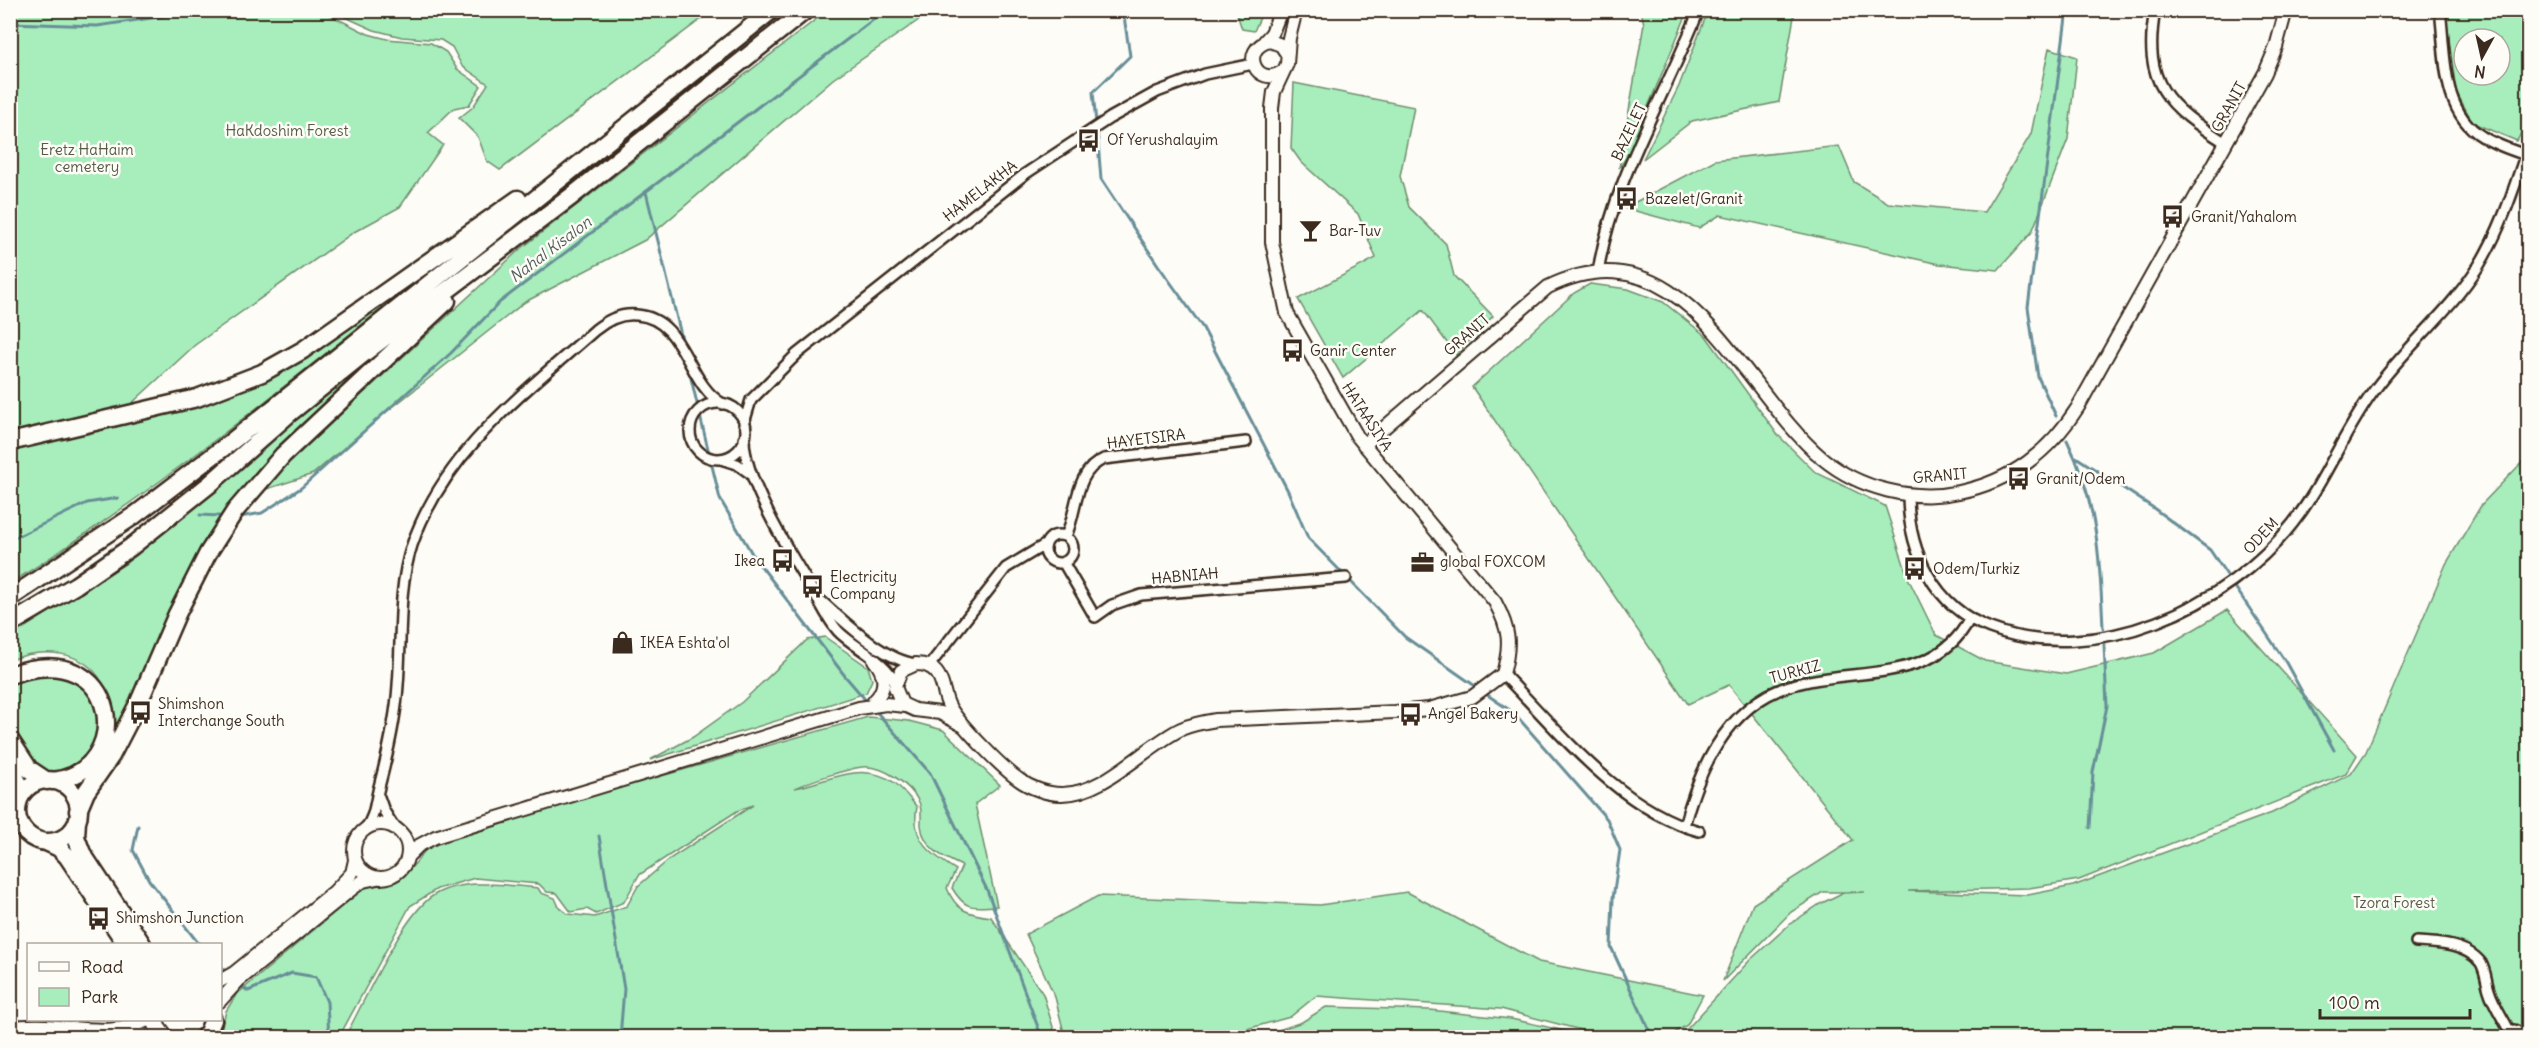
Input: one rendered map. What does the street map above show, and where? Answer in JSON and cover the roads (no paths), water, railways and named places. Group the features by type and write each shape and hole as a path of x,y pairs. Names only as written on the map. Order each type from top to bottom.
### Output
{"highway":[{"path":"10,598 135,515 231,442 772,10"},
{"path":"10,624 76,585 130,547 210,484 291,412 360,357 591,182 806,10"},
{"path":"10,442 196,398 234,385 275,366 316,341 650,108"},
{"path":"46,842 58,841 66,836 78,816 86,792 111,756 140,702 177,614 208,553 235,511 283,455 513,240"},
{"path":"10,675 36,668 67,669 88,680 102,698 107,719 106,729 97,753 86,765 74,775 29,787 19,800"},
{"path":"10,740 29,769 69,789 75,797 78,816 76,837 80,849 141,943"},
{"path":"10,766 19,784 17,817 23,830 34,839 57,846 66,854 125,943"},
{"path":"154,1021 165,1038"}],"street":[{"path":"1281,10 1272,33 1256,49 1257,69 1272,76 1282,72 1287,64 1290,27 1296,10"},
{"name":"BAZELET","path":"1598,272 1607,225 1618,192 1677,65 1699,10"},
{"path":"2155,10 2150,46 2157,79 2177,109 2226,143"},
{"name":"GRANIT","path":"1364,445 1548,287 1568,277 1598,272 1632,275 1652,282 1690,306 1723,340 1800,436 1824,460 1861,481 1908,494 1955,493 1995,482 2029,463 2056,437 2078,407 2270,64 2286,10"},
{"path":"2440,10 2450,91 2460,115 2484,138 2527,151"},
{"path":"1264,42 1276,42 1285,49 1287,54"},
{"name":"HATAASIYA","path":"1257,69 1272,108"},
{"name":"HAMELAKHA","path":"744,423 748,406 756,394 816,338 1025,174 1059,150 1156,92 1204,74 1257,69"},
{"name":"HATAASIYA","path":"1282,72 1274,92 1272,108 1272,242 1287,313 1364,445 1495,602 1508,630 1509,643 1503,674"},
{"name":"ODEM","path":"1908,494 1910,529 1920,561 1937,588 1947,600 1970,618 2006,634 2053,641 2101,637 2149,624 2217,593 2243,575 2268,552 2292,524 2318,486 2370,396 2479,266 2501,220 2527,151"},
{"path":"222,997 230,980 340,888 352,873 355,843 372,819 397,699 399,626 405,572 419,526 441,484 488,426 594,330 613,318 632,314 658,321 671,333 710,395 736,411 744,423 746,456 753,478 784,543 835,628 889,672 895,683 897,698 904,706"},
{"path":"699,379 701,398 690,432 693,444 706,456 737,464 753,478"},
{"name":"HAMELAKHA","path":"725,405 737,404 756,394"},
{"path":"695,415 708,406 725,405"},
{"path":"718,459 735,453 744,439"},
{"name":"HAYETSIRA","path":"1066,536 1081,482 1090,466 1096,462 1104,459 1246,442"},
{"path":"929,666 1006,568 1046,544 1053,536 1066,536 1073,549 1069,559 1055,562 1048,558 1046,544"},
{"name":"HABNIAH","path":"1063,562 1095,616 1112,605 1141,595 1346,578"},
{"path":"816,596 870,641 899,659 929,666 939,676 950,707 962,725 1018,779 1041,791 1060,795 1076,793 1095,786 1165,738 1197,723 1430,708 1472,697 1503,674 1620,790 1647,810 1699,831"},
{"name":"TURKIZ","path":"1684,826 1698,784 1716,747 1739,717 1753,705 1778,691 1808,682 1920,663 1950,647 1970,618"},
{"path":"874,660 882,670 884,681 882,692 874,701"},
{"path":"408,856 418,846 435,837 859,708 889,692 904,669 915,664"},
{"path":"922,710 938,700 942,687"},
{"path":"859,708 886,704 904,706 915,710 940,712 962,725"},
{"path":"230,980 356,885 377,878 386,878 398,873 404,867 408,856 407,842 382,808 378,791"},
{"path":"365,829 381,824 408,835 435,837"},
{"path":"355,860 365,873 377,878"},
{"path":"2416,942 2446,944 2466,951 2480,961 2507,1035 2518,1031 2525,1038"},
{"path":"110,1030 126,1028 145,1021"},
{"path":"10,1028 41,1025 110,1030 159,1038"}],"waterway":[{"path":"10,23 97,26 192,12 298,10"},
{"path":"616,10 626,12"},
{"name":"Nahal Kisalon","path":"240,517 262,513 301,488 451,353 500,302 886,10"},
{"path":"1096,123 1093,92 1130,56 1123,10"},
{"path":"2056,416 2038,377 2028,307 2067,10"},
{"path":"1097,130 1101,179 1203,328 1288,491 1308,538 1405,637 1478,688"},
{"path":"646,192 683,343"},
{"path":"689,370 720,499 754,557 869,704"},
{"path":"2067,440 2085,486 2096,532 2103,628"},
{"path":"2076,457 2152,507 2210,550 2285,661 2334,750"},
{"name":"Nahal Kisalon","path":"10,540 87,503 118,498"},
{"name":"Nahal Kisalon","path":"200,515 219,516"},
{"path":"2090,828 2093,772 2107,706 2104,645"},
{"path":"1483,692 1514,713 1607,819 1620,850 1613,898 1611,947 1653,1038"},
{"path":"874,709 930,773 987,890 1042,1038"},
{"path":"138,826 133,850 149,880 198,943"},
{"path":"599,836 624,989 620,1038"},
{"path":"222,968 227,972"},
{"path":"240,985 248,991 292,973 316,977 327,1002 329,1038"}],"place":[{"name":"Of Yerushalayim","path":"1089,140"},
{"name":"Bazelet/Granit","path":"1627,199"},
{"name":"Granit/Yahalom","path":"2173,217"},
{"name":"Bar-Tuv","path":"1311,231"},
{"name":"Ganir Center","path":"1292,351"},
{"name":"Granit/Odem","path":"2018,479"},
{"name":"Ikea","path":"783,561"},
{"name":"global FOXCOM","path":"1422,562"},
{"name":"Odem/Turkiz","path":"1915,569"},
{"name":"Electricity Company","path":"812,586"},
{"name":"IKEA Eshta'ol","path":"622,643"},
{"name":"Shimshon Interchange South","path":"140,713"},
{"name":"Angel Bakery","path":"1410,714"},
{"name":"Shimshon Junction","path":"98,918"}],"park label":[{"name":"HaKdoshim Forest","path":"287,131"},
{"name":"Eretz HaHaim cemetery","path":"87,158"},
{"name":"Tzora Forest","path":"2394,903"}]}
